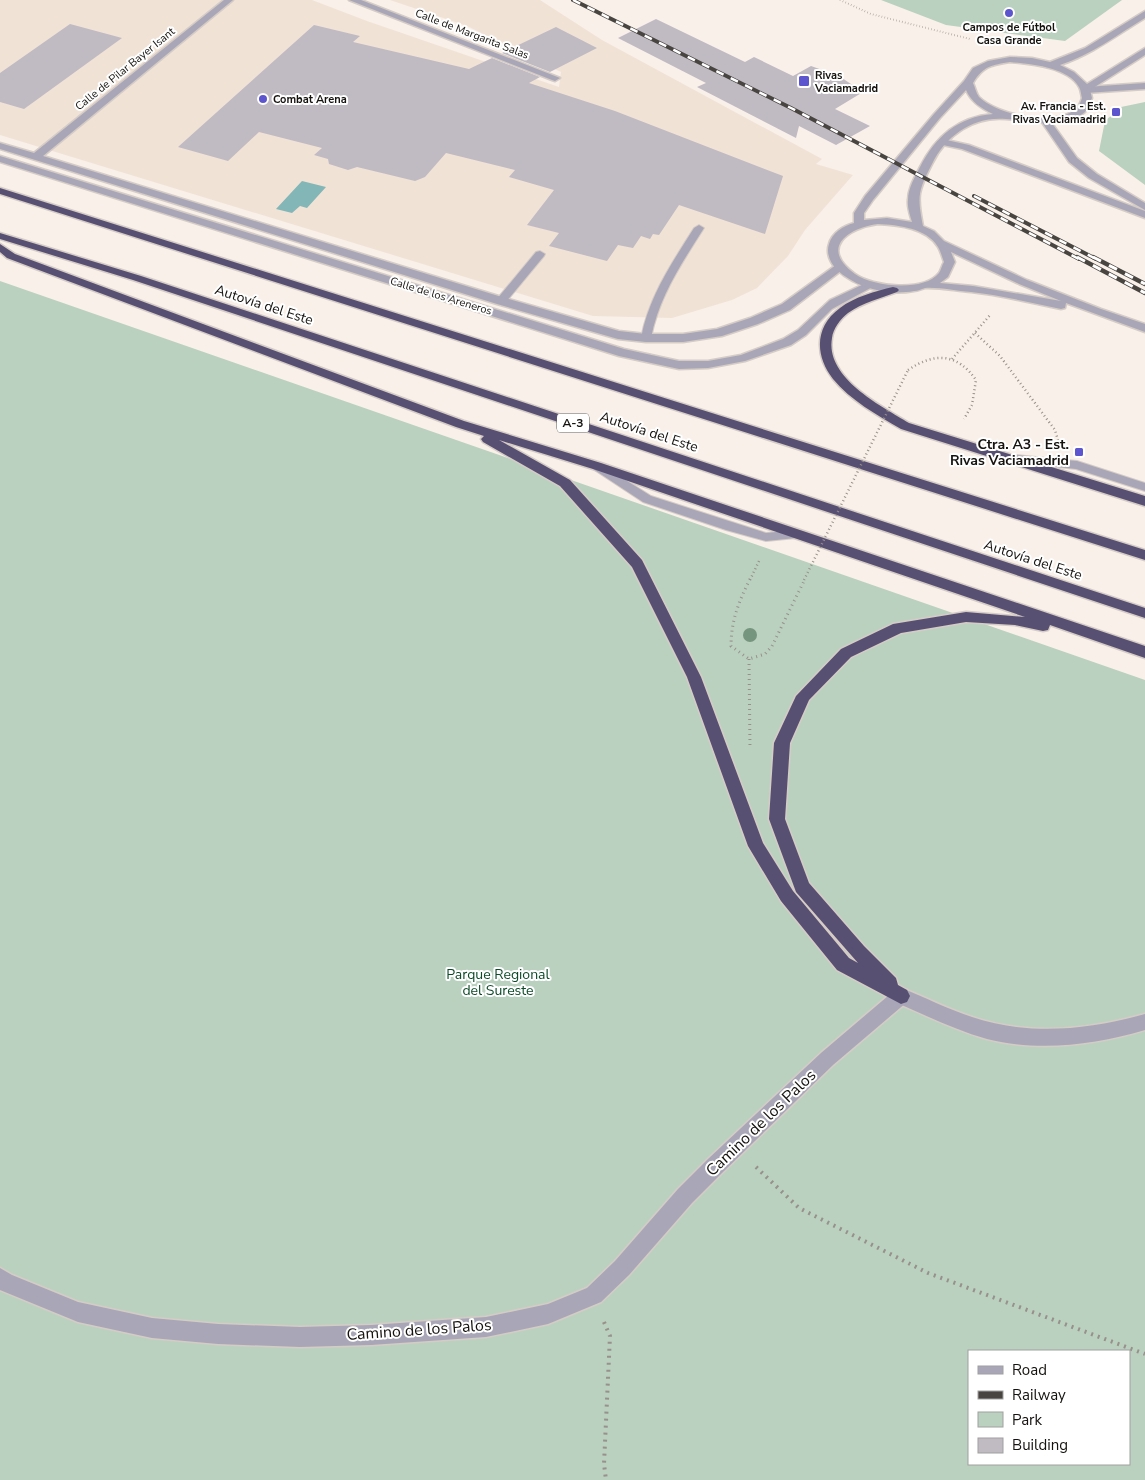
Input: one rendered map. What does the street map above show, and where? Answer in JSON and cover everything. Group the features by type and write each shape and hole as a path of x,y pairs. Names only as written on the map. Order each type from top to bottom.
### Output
{"highway":[{"name":"Autovía del Este","path":"0,191 1145,555"},
{"name":"Autovía del Este","path":"0,236 146,281 1145,613"},
{"path":"0,247 11,256 460,424 597,466 1145,652"},
{"path":"893,290 842,312 830,327 825,338 826,356 832,370 849,389 873,407 905,426 1145,501"},
{"path":"460,424 565,483 637,564 694,677 756,846 787,896 843,964 901,996"},
{"path":"901,996 858,952 802,887 777,819 782,743 804,696 846,652 898,628 966,617 1015,620 1120,643"}],"street":[{"name":"Calle de Pilar Bayer Isant","path":"36,157 230,0"},
{"name":"Calle de Margarita Salas","path":"353,0 555,78"},
{"path":"1051,65 1088,51 1145,14"},
{"path":"1086,90 1145,50"},
{"path":"859,224 859,213 869,198 937,116 968,83 970,76 979,68 998,61 1021,60 1051,65 1072,75 1086,90 1086,100 1082,109 1063,118 1046,121 1006,116 988,117 970,121 955,128 933,152 917,185 913,201 918,228"},
{"path":"968,83 970,92 978,101 1006,116"},
{"path":"1086,90 1145,86"},
{"path":"1046,121 1073,160 1093,176 1145,207"},
{"path":"942,142 966,147 1145,215"},
{"name":"Calle de los Areneros","path":"0,146 501,301 618,335 646,338 683,338 718,333 754,322 786,307 840,267"},
{"name":"Calle de los Areneros","path":"0,159 613,350 678,365 705,364 779,347 801,334 823,311 836,302 870,285"},
{"path":"941,243 948,255 948,266 941,277 927,285 911,289 893,290 870,285 853,278 840,267 833,253 835,242 846,230 859,224 891,221 918,228 941,243 986,266 1097,312 1145,328"},
{"path":"927,285 973,289 1097,312"},
{"path":"901,996 962,1022 997,1033 1040,1038 1119,1031 1145,1022"},
{"name":"Camino de los Palos","path":"0,1278 5,1282 78,1312 152,1328 218,1334 300,1337 371,1335 486,1327 548,1314 594,1295 622,1268 685,1196 735,1147 827,1059 901,996"}],"lane":[{"path":"646,338 647,324 654,303 699,228"},
{"path":"501,301 540,254"},
{"path":"1015,459 1077,465 1145,487"}],"path":[{"path":"840,0 871,14 970,39"},
{"path":"952,359 990,314"},
{"path":"975,333 1000,356 1055,430 1062,448"},
{"path":"763,552 736,612 730,637 731,646 749,659 765,654 772,646 908,370 918,363 936,358 952,359 966,366 976,380 972,405 950,441"},
{"path":"735,1147 799,1208 928,1273 1145,1354"},
{"path":"594,1295 610,1336 604,1464 606,1480"}],"shaded area":[{"path":"0,0 312,0 367,21 559,87 561,72 467,26 390,0 540,0 602,40 822,159 816,164 853,175 805,230 788,256 757,288 732,300 672,318 593,316 0,135"}],"green space":[{"name":"Campos de Fútbol Casa Grande","path":"881,0 1122,0 1065,41 946,25"},
{"path":"1145,102 1145,185 1099,151 1105,121 1121,107"},
{"name":"Parque Regional del Sureste","path":"0,281 1145,680 1145,1480 0,1480"}],"water":[{"path":"302,181 326,187 307,208 300,206 292,213 276,209"}],"building":[{"name":"Rivas Vaciamadrid","path":"656,19 745,62 754,57 793,76 811,66 839,76 863,92 835,109 870,126 836,145 799,126 796,138 697,87 706,83 618,38"},
{"path":"70,24 122,38 24,109 0,102 0,73"},
{"path":"314,25 360,36 353,42 469,69 492,58 540,77 529,83 615,111 783,176 765,234 679,205 659,235 653,234 650,239 641,236 633,248 618,245 607,261 549,246 559,233 527,225 554,190 509,177 515,170 446,153 425,177 415,181 357,167 348,170 329,164 328,159 314,155 322,148 259,132 228,161 178,147"},
{"path":"556,27 597,48 550,72 502,53"}],"railway":[{"path":"573,0 791,108 1079,259"},
{"path":"974,196 1096,259"},
{"path":"1077,257 1145,293"},
{"path":"1093,257 1145,284"}],"place":[{"name":"Campos de Fútbol Casa Grande","path":"1009,13"},
{"name":"Rivas Vaciamadrid","path":"804,81"},
{"name":"Combat Arena","path":"263,99"},
{"name":"Av. Francia - Est. Rivas Vaciamadrid","path":"1116,112"},
{"name":"Ctra. A3 - Est. Rivas Vaciamadrid","path":"1079,452"}]}
